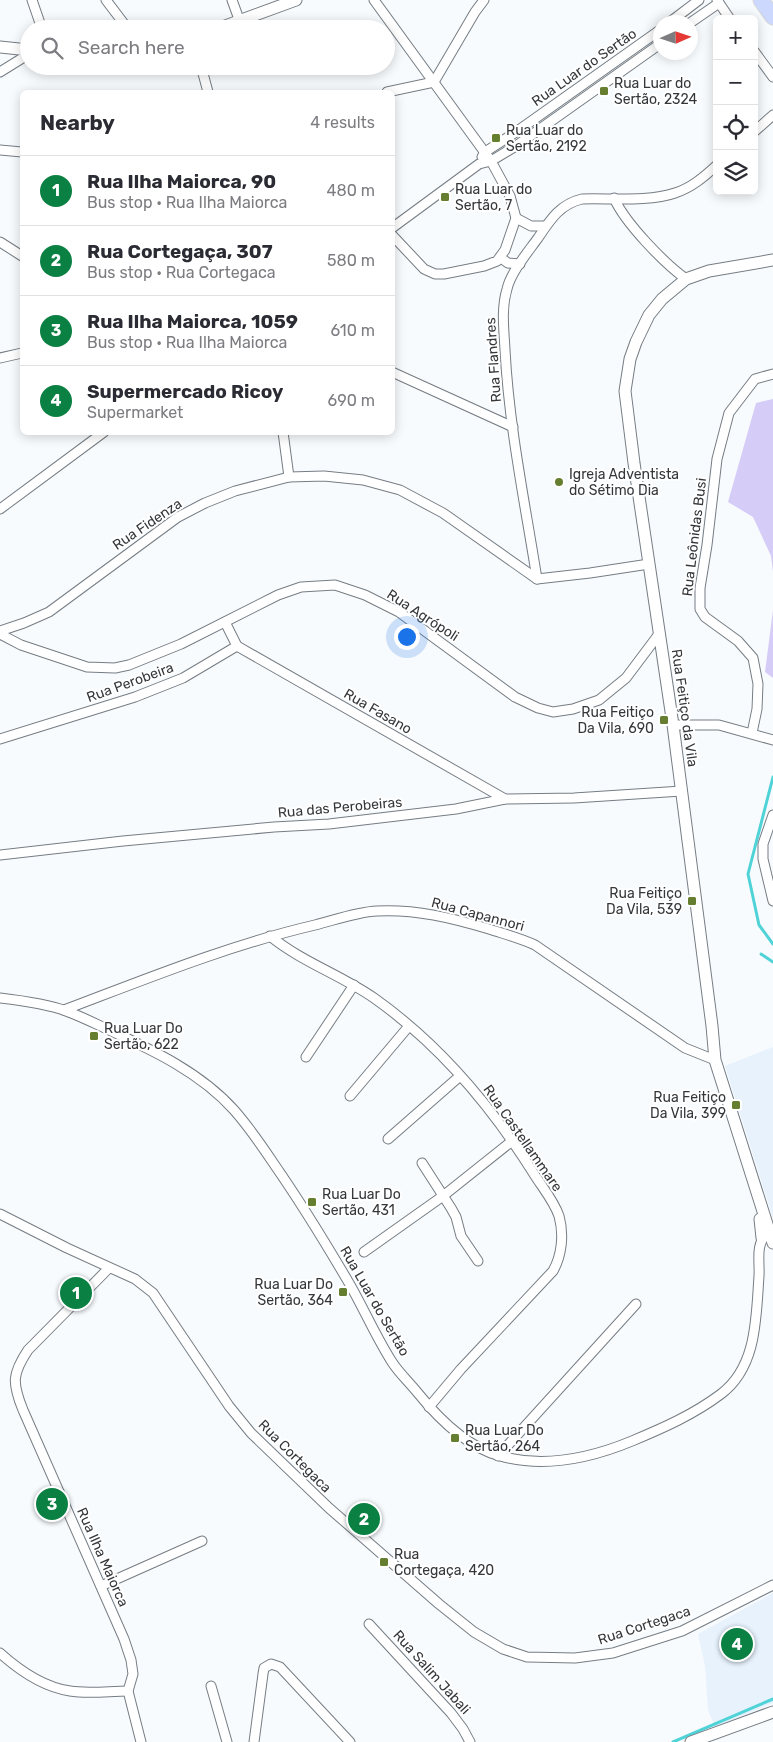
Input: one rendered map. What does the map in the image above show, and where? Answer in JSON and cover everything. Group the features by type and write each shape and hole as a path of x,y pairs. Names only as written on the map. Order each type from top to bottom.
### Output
{"main road":[{"path":"761,0 773,17"}],"street":[{"path":"32,0 39,20"},
{"path":"106,0 121,20"},
{"path":"232,0 239,20"},
{"path":"245,20 296,0"},
{"path":"374,0 389,20"},
{"path":"395,90 434,82 484,0"},
{"path":"679,15 699,0"},
{"path":"698,17 718,2 727,15"},
{"path":"395,29 491,161 510,196 516,218 514,228 501,258 484,266 444,274 435,274 424,269 395,238"},
{"name":"Rua Luar do Sertão","path":"479,164 485,152 653,35"},
{"path":"638,46 646,55"},
{"path":"0,47 20,49"},
{"name":"Rua Luar do Sertão","path":"395,226 479,164 491,161 542,129 653,50"},
{"path":"758,56 773,77"},
{"path":"0,72 20,60"},
{"path":"203,75 207,90"},
{"path":"758,128 773,115"},
{"path":"0,150 20,152"},
{"name":"Rua Flandres","path":"537,579 506,370 504,301 507,287 545,226 558,210 571,201 582,199 662,197 676,193 703,178 713,169"},
{"path":"614,198 627,219 658,253 686,279"},
{"path":"516,218 531,226 545,226"},
{"path":"0,242 20,255"},
{"path":"501,258 508,263 520,264"},
{"name":"Rua Feitiço da Vila","path":"768,1238 758,1197 715,1060 682,791 648,564 625,391 630,360 636,342 649,314 662,299 686,279 709,271 773,260"},
{"path":"0,358 20,353"},
{"path":"395,373 513,427"},
{"name":"Rua Leônidas Busi","path":"752,733 757,709 758,684 753,658 738,641 705,617 700,609 700,588 717,459 729,413 755,379 773,374"},
{"path":"0,509 100,435"},
{"path":"282,435 289,477"},
{"name":"Rua Fidenza","path":"0,632 49,612 153,535 205,503 235,491 289,477 324,476 363,480 400,490 443,513 537,579"},
{"path":"537,579 648,564"},
{"name":"Rua Agrópoli","path":"0,632 21,645 87,667 115,668 129,665 181,644 278,595 301,587 335,585 352,589 399,612 515,697 538,708 553,712 573,709 599,700 626,678 659,634"},
{"path":"225,622 237,646"},
{"name":"Rua Perobeira","path":"0,739 135,697 183,678 237,646"},
{"name":"Rua Fasano","path":"237,646 505,799"},
{"path":"673,725 719,725 773,740"},
{"name":"Rua das Perobeiras","path":"0,855 123,841 274,827 329,824 456,809 505,799 574,798 682,791"},
{"path":"773,815 763,844 763,859 769,872 773,901"},
{"name":"Rua Capannori","path":"64,1010 270,936 361,913 377,911 429,913 517,937 535,945 685,1048 715,1060"},
{"name":"Rua Castellammare","path":"270,936 296,954 375,998 409,1026 460,1076 488,1107 512,1141 559,1217 562,1242 558,1262 553,1271 461,1369 429,1407"},
{"path":"306,1057 354,985"},
{"name":"Rua Luar do Sertão","path":"0,998 64,1010 154,1051 187,1071 233,1109 257,1139 304,1208 393,1363 429,1407 450,1428 498,1456 526,1461 558,1460 580,1458 612,1449 674,1423 700,1409 724,1392 742,1372 751,1352 760,1244 768,1238"},
{"path":"350,1096 409,1026"},
{"path":"388,1139 460,1076"},
{"path":"364,1252 443,1196 512,1141"},
{"path":"422,1163 456,1217 461,1236 478,1261"},
{"name":"Rua Cortegaca","path":"0,1214 135,1279 153,1293 230,1406 251,1433 329,1508 438,1604 474,1632 503,1649 527,1657 575,1658 613,1653 682,1631 773,1585"},
{"name":"Rua Ilha Maiorca","path":"109,1268 28,1350 18,1365 14,1381 16,1393 23,1410 101,1586 130,1660 133,1674 128,1691"},
{"path":"498,1456 636,1304"},
{"path":"101,1586 202,1541"},
{"name":"Rua Salim Jabali","path":"369,1624 450,1713 463,1729 470,1742"},
{"path":"0,1653 17,1668 45,1684 71,1692 128,1691 141,1742"},
{"path":"254,1742 262,1674 264,1668 271,1664 280,1667 350,1742"},
{"path":"211,1686 228,1742"},
{"path":"691,1742 773,1712"}],"shaded area":[{"path":"773,399 773,572 771,556 753,517 728,502 756,403"},
{"path":"773,610 773,678 765,672"},
{"path":"773,1047 773,1218 725,1066"},
{"path":"773,1593 773,1703 715,1727 708,1710 705,1666 698,1634"}],"waterway":[{"path":"773,777 748,874 759,925 773,944"},
{"path":"761,954 773,962"},
{"path":"673,1742 773,1699"}],"place":[{"name":"Rua Luar do Sertão, 2324","path":"604,91"},
{"name":"Rua Luar do Sertão, 2192","path":"496,138"},
{"name":"Rua Luar do Sertão, 7","path":"445,197"},
{"name":"Igreja Adventista do Sétimo Dia","path":"559,482"},
{"name":"Rua Feitiço Da Vila, 690","path":"664,720"},
{"name":"Rua Feitiço Da Vila, 539","path":"692,901"},
{"name":"Rua Luar Do Sertão, 622","path":"94,1036"},
{"name":"Rua Feitiço Da Vila, 399","path":"736,1105"},
{"name":"Rua Luar Do Sertão, 431","path":"312,1202"},
{"name":"Rua Luar Do Sertão, 364","path":"343,1292"},
{"name":"Rua Ilha Maiorca, 90","path":"76,1293"},
{"name":"Rua Luar Do Sertão, 264","path":"455,1438"},
{"name":"Rua Ilha Maiorca, 1059","path":"52,1504"},
{"name":"Rua Cortegaça, 307","path":"364,1519"},
{"name":"Rua Cortegaça, 420","path":"384,1562"},
{"name":"Supermercado Ricoy","path":"737,1644"}]}
